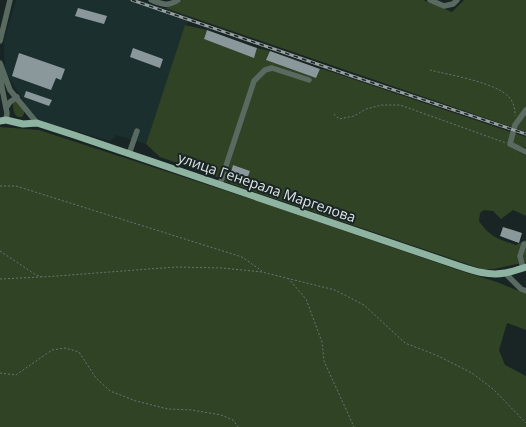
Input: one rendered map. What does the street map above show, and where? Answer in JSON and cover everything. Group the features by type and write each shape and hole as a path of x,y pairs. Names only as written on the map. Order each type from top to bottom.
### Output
{"main road":[{"name":"улица Генерала Маргелова","path":"3,120 23,124 37,123 483,273 505,273 524,268"}],"street":[{"path":"0,41 10,0"},
{"path":"151,0 164,4 172,4 178,0"},
{"path":"430,0 444,6 453,4 457,0"},
{"path":"0,64 1,88 6,108"},
{"path":"0,64 10,90 37,123"},
{"path":"220,184 254,81 265,70 272,68 309,80"},
{"path":"3,120 6,108 10,102 17,97"},
{"path":"526,110 515,125 510,144 526,152"},
{"path":"129,154 137,131"},
{"path":"524,244 520,256 524,268"},
{"path":"505,273 521,289 526,291"}],"path":[{"path":"430,70 474,81 500,90 509,97 515,107 515,125"},
{"path":"334,114 339,118 354,116 366,109 382,105 400,105 510,144"},
{"path":"0,186 16,186 242,257 262,272"},
{"path":"0,251 36,275 43,277"},
{"path":"0,279 176,267 222,268 262,272 335,290 364,305 405,343 436,355 472,373 493,389 526,423"},
{"path":"287,278 306,299 322,342 324,361 354,427"},
{"path":"0,373 16,375 52,350 65,348 78,352 96,378 110,391 136,401 168,409 192,410 221,415 233,420 238,427"}],"shaded area":[{"path":"16,0 140,0 192,18 185,26 146,144 116,135 110,141 35,119 5,71 4,41"}],"green space":[{"path":"182,0 423,0 452,12 464,0 526,0 526,132 165,8 173,6"},
{"path":"185,25 207,30 204,39 254,57 257,48 270,51 267,60 316,78 320,69 323,69 526,137 526,148 513,144 510,147 526,156 526,216 513,210 501,219 493,211 484,210 480,213 479,221 487,231 504,241 516,245 526,240 526,262 494,269 482,269 223,181 220,178 160,157 146,144","holes":["233,165 250,171 247,178 231,172"]},
{"path":"16,101 24,109 24,114 22,117 16,116 14,113 13,103"},
{"path":"0,127 39,130 260,202 497,282 526,294 526,330 507,323 499,350 505,365 526,376 526,427 0,427"}],"building":[{"path":"78,8 107,16 104,24 75,16"},
{"path":"207,30 257,48 254,58 204,39"},
{"path":"133,48 163,59 160,68 130,57"},
{"path":"270,51 320,69 316,78 266,60"},
{"path":"19,53 65,69 61,80 56,78 51,90 12,76"},
{"path":"26,91 52,100 49,106 24,97"},
{"path":"233,165 250,171 247,179 231,172"},
{"path":"503,227 522,233 519,243 500,236"}],"railway":[{"path":"132,0 526,134"}]}
